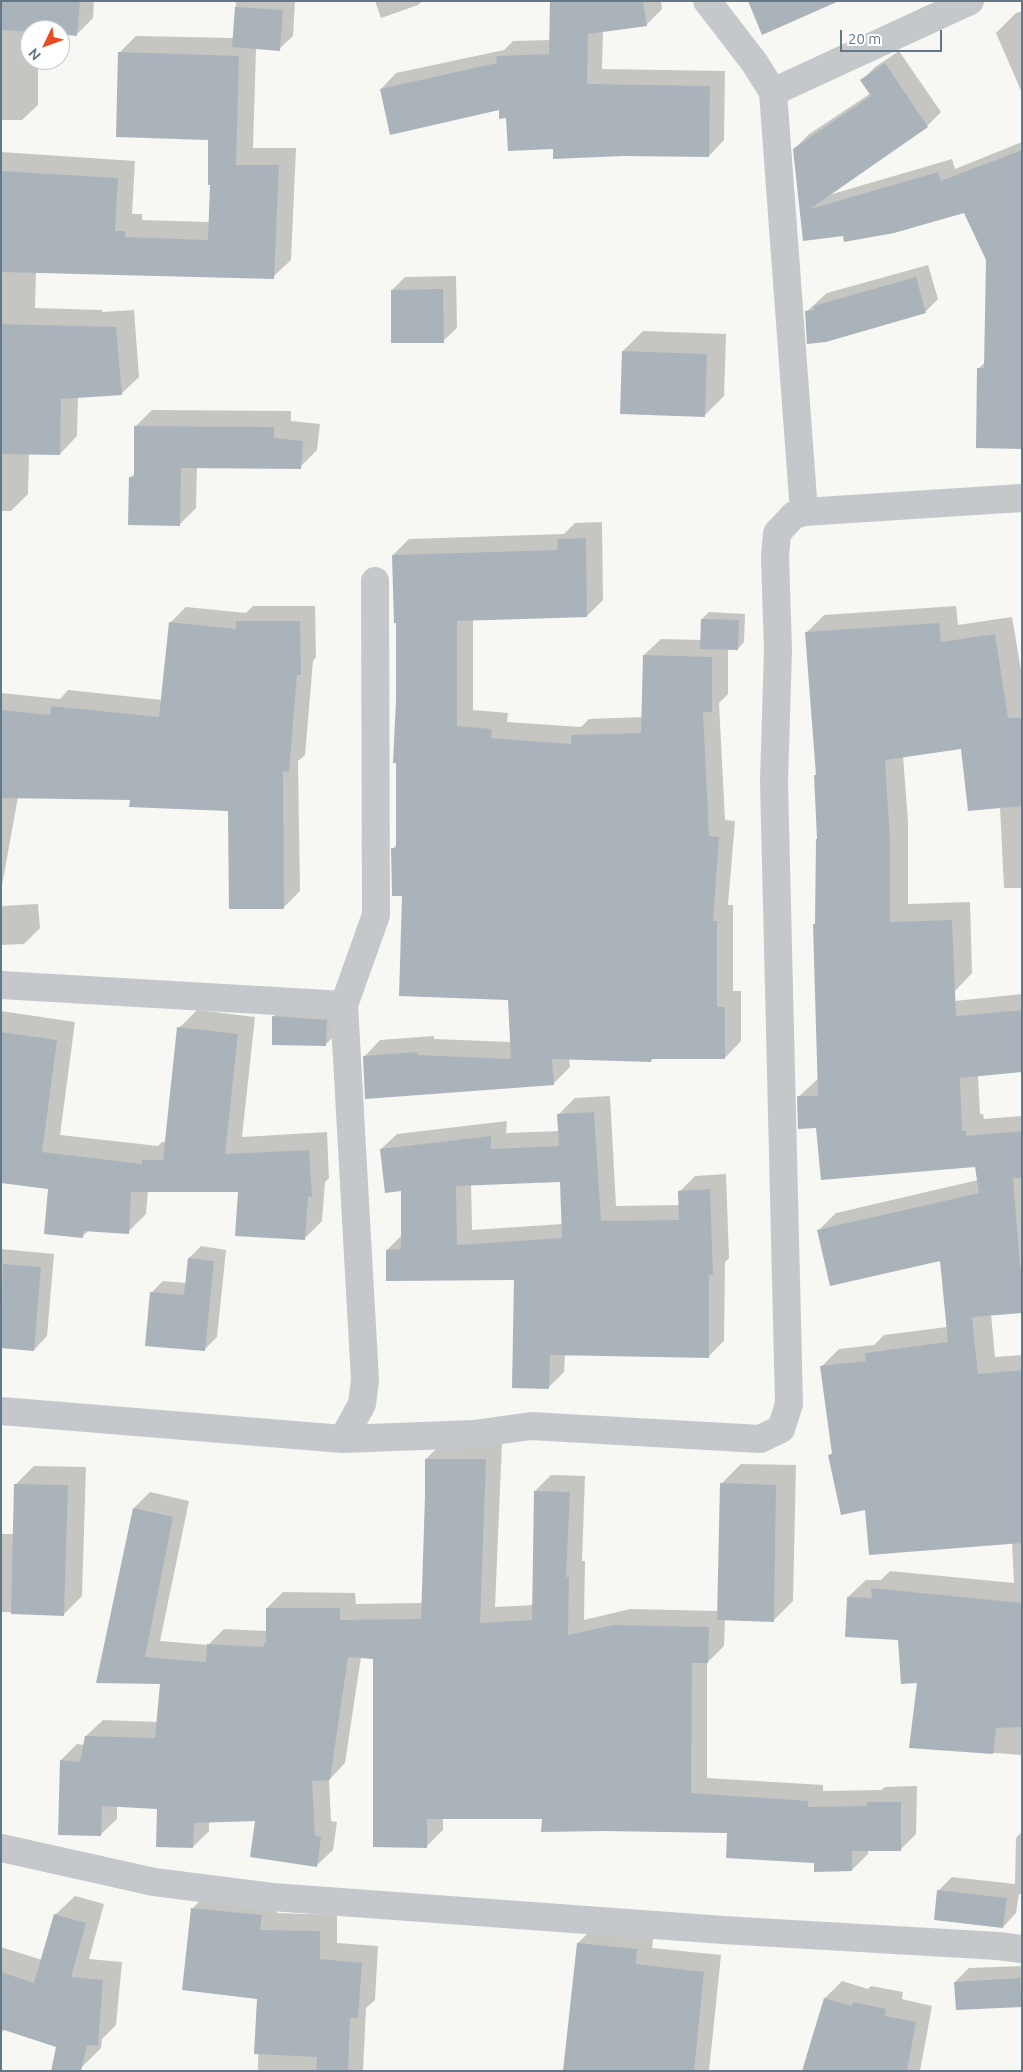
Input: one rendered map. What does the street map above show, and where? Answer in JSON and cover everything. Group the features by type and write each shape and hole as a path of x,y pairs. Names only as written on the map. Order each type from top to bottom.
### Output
{"street":[{"path":"707,1 754,62 773,92 804,512"},
{"path":"773,92 970,1"},
{"path":"1,1410 343,1439 474,1434 530,1426 760,1439 781,1428 790,1404 774,781 778,650 775,558 778,533 794,515 804,512 1022,498"},
{"path":"343,1439 362,1404 365,1380 344,1005 376,915 375,582"},
{"path":"1,985 344,1005"},
{"path":"1,1848 154,1882 272,1897 723,1930 1022,1949"}],"building":[{"path":"1,1 80,1 77,36 70,35 70,20 20,20 20,31 1,30"},
{"path":"550,1 643,1 647,26 588,34 587,84 710,86 709,157 623,156 553,159 553,149 508,151 506,118 499,119 499,110 390,135 380,89 497,63 496,56 549,54"},
{"path":"748,1 839,1 762,35"},
{"path":"235,7 283,10 280,51 232,47"},
{"path":"118,52 239,56 236,165 279,165 274,279 1,272 1,171 118,178 115,231 125,231 125,237 208,240 210,185 208,185 208,140 116,137"},
{"path":"885,63 928,127 810,209 938,172 941,181 1022,150 1022,449 976,448 977,368 984,368 986,260 964,213 894,233 844,242 843,236 803,241 793,149 871,96 860,80"},
{"path":"916,277 926,313 826,342 807,344 805,311 814,310 813,306"},
{"path":"443,289 444,343 391,343 391,290"},
{"path":"1,324 116,327 122,395 61,399 60,455 1,454"},
{"path":"622,351 707,354 705,417 620,414"},
{"path":"134,426 274,427 274,438 303,441 301,469 181,468 180,526 128,525 129,477 134,477"},
{"path":"586,538 587,617 457,621 457,726 492,729 491,738 571,744 571,735 641,733 643,655 712,657 712,712 703,712 709,836 719,837 713,921 717,921 717,1007 725,1007 725,1059 651,1059 651,1062 552,1059 554,1085 365,1099 363,1056 417,1052 418,1055 511,1059 508,1000 399,996 402,896 392,896 391,848 396,848 396,763 393,763 396,701 396,623 394,623 392,555 558,550 557,539"},
{"path":"701,619 739,620 738,650 700,649"},
{"path":"236,621 300,621 301,675 297,675 289,772 283,771 284,909 229,909 228,811 129,807 130,800 1,798 1,710 50,715 51,706 159,717 169,622 236,629"},
{"path":"939,623 941,642 995,634 1008,718 1022,718 1022,806 968,811 961,749 885,760 890,840 890,922 952,920 956,1016 1022,1010 1022,1072 960,1078 962,1131 966,1131 966,1136 1022,1131 1022,1178 1013,1178 1020,1266 1022,1266 1022,1313 972,1317 978,1374 1022,1370 1022,1543 869,1555 865,1510 841,1515 828,1455 832,1454 820,1366 866,1361 865,1353 948,1342 940,1261 830,1286 817,1230 979,1193 975,1167 821,1180 816,1128 798,1129 797,1096 818,1096 813,924 815,924 817,839 814,775 816,775 805,632"},
{"path":"272,1016 327,1020 326,1046 272,1045"},
{"path":"177,1027 238,1034 225,1154 309,1150 312,1197 308,1196 305,1240 235,1236 238,1192 131,1192 129,1234 83,1231 83,1238 44,1234 48,1189 1,1183 1,1032 57,1040 42,1152 142,1164 142,1160 163,1160"},
{"path":"594,1112 601,1221 679,1220 678,1191 710,1189 713,1275 709,1275 709,1358 550,1355 549,1389 512,1388 514,1280 386,1281 386,1250 401,1249 401,1191 385,1193 380,1149 491,1136 491,1149 559,1146 557,1114","holes":["560,1182 562,1238 457,1245 456,1186"]},
{"path":"188,1258 214,1261 205,1351 145,1346 150,1292 184,1295"},
{"path":"3,1264 41,1267 34,1351 1,1348"},
{"path":"425,1459 486,1459 480,1623 532,1620 534,1491 570,1492 566,1577 569,1577 568,1635 613,1625 709,1627 708,1663 692,1663 691,1793 808,1801 808,1807 867,1806 867,1802 901,1802 901,1851 852,1851 852,1871 814,1872 814,1863 726,1858 727,1833 541,1832 542,1819 427,1819 427,1848 373,1847 373,1659 348,1657 330,1780 312,1781 315,1836 321,1837 317,1867 250,1857 255,1821 194,1823 193,1848 156,1847 157,1809 102,1806 101,1836 58,1835 60,1760 80,1762 85,1736 155,1738 160,1684 96,1683 133,1508 173,1517 145,1657 206,1662 207,1644 264,1647 264,1643 266,1643 266,1608 340,1608 340,1620 421,1619"},
{"path":"720,1483 776,1485 774,1622 717,1620"},
{"path":"14,1484 68,1485 64,1616 11,1614"},
{"path":"871,1588 1022,1603 1022,1727 996,1728 993,1754 909,1748 917,1683 901,1684 898,1640 845,1637 847,1597 872,1598"},
{"path":"937,1890 1007,1898 1003,1928 934,1920"},
{"path":"191,1908 262,1915 260,1930 320,1931 320,1959 362,1963 358,2018 350,2018 348,2071 316,2071 317,2057 254,2054 257,1999 182,1990"},
{"path":"54,1914 86,1923 71,1977 103,1980 98,2046 87,2045 81,2071 51,2071 56,2047 1,2029 1,1972 34,1983"},
{"path":"577,1943 637,1949 636,1964 704,1972 694,2071 563,2071"},
{"path":"1020,1978 1022,2007 956,2010 954,1982"},
{"path":"824,1998 852,2006 853,2002 886,2009 885,2016 916,2022 907,2071 802,2071"}]}
